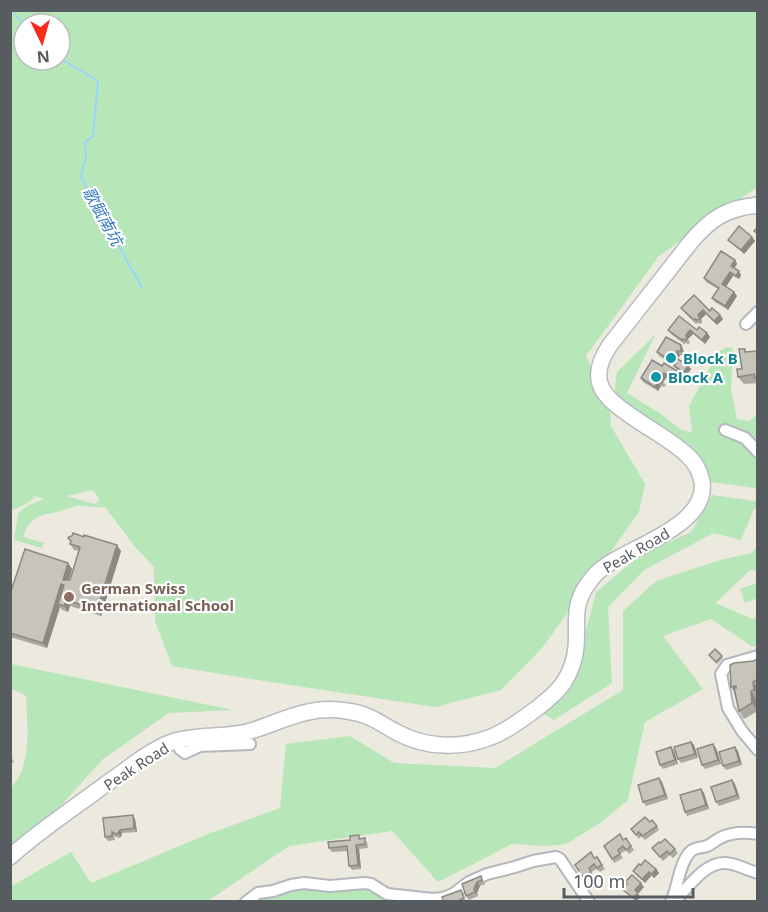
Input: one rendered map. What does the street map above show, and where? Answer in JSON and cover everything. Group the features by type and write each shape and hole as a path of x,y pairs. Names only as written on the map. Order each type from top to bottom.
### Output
{"main road":[{"name":"Peak Road","path":"10,856 133,765 176,741 230,735 252,730 297,714 316,710 336,710 369,717 399,734 421,742 443,745 462,744 483,740 503,732 553,694 564,682 572,667 576,644 576,610 587,585 610,562 683,522 696,507 702,491 699,471 687,454 605,395 599,377 602,357 702,230 727,212 758,205"}],"street":[{"path":"746,324 758,312"},
{"path":"725,430 746,438 758,452"},
{"path":"756,748 728,708 721,674 727,666 758,656"},
{"path":"176,741 185,753 200,746 250,744"},
{"path":"672,902 684,862 690,852 729,835 747,832 758,834"},
{"path":"246,902 258,893 304,883 334,886 364,883 371,884 387,894 439,898 451,895 466,884 491,872 530,861 557,857 590,902"},
{"path":"672,902 700,874 716,864 730,864 758,873"}],"green space":[{"path":"10,11 757,11 757,187 659,256 586,356 610,407 611,426 645,484 639,512 543,647 501,690 435,707 172,666 155,621 154,567 136,548 105,507 77,506 36,518 28,525 23,537 44,543 42,548 14,540 20,511 44,499 34,496 32,500 11,510","holes":["93,490 100,500 94,504 67,496"]},
{"path":"655,335 627,393 680,429 692,433 689,406 718,352 727,347 733,348 731,390 737,419 749,421 757,415 757,490 711,482 698,458 614,395 617,372"},
{"path":"712,495 755,501 757,499 757,510 754,509 741,540 714,533 644,570 608,607 612,683 554,720 542,713 566,690 580,666 585,634 596,592 639,556 691,532"},
{"path":"757,546 757,571 750,570 716,603 752,619 757,616 757,645 753,647 711,619 663,636 703,689 645,722 628,800 600,823 566,844 546,846 512,844 438,882 392,831 289,846 208,901 11,901 10,887 71,852 91,883 208,834 280,808 286,744 350,736 394,763 495,768 623,690 623,611 656,581 720,560 752,553"},
{"path":"757,583 757,598 745,603 740,589"},
{"path":"11,664 233,710 169,713 103,759 49,819 11,850 10,789 22,769 27,733 26,696 11,688"},
{"path":"364,886 404,901 251,902 255,898 292,888"}],"building":[{"path":"739,226 752,237 741,250 728,240"},
{"path":"721,251 735,260 731,266 739,271 736,276 730,272 722,284 734,292 725,306 712,298 719,288 704,278"},
{"path":"694,295 710,311 712,308 720,315 714,321 703,310 698,315 700,319 694,320 681,308"},
{"path":"679,316 697,330 699,327 707,333 702,340 690,330 686,335 687,339 682,340 668,330"},
{"name":"Block B","path":"666,337 681,345 681,351 677,351 674,357 688,365 684,372 674,366 676,363 657,352"},
{"path":"739,349 745,349 745,352 758,351 758,378 755,378 754,374 738,377 737,369 742,369"},
{"name":"Block A","path":"652,360 662,366 664,363 682,374 678,381 664,373 661,378 663,381 658,382 655,387 641,378"},
{"path":"73,533 117,545 97,610 66,600 64,606 58,604 64,585 61,584 43,643 10,633 10,594 25,549 68,563 63,580 70,580 80,547 70,544 71,541 68,538"},
{"path":"715,649 722,656 716,662 709,655"},
{"path":"758,659 758,679 753,682 752,703 739,711 734,688 736,686 731,687 730,665"},
{"path":"691,742 695,754 678,759 674,747"},
{"path":"713,744 718,760 702,765 697,749"},
{"path":"671,747 675,760 660,765 656,752"},
{"path":"735,747 739,761 723,766 719,752"},
{"path":"659,778 665,795 643,802 638,785"},
{"path":"732,780 737,795 716,802 711,787"},
{"path":"701,789 706,805 685,812 680,795"},
{"path":"133,815 134,828 120,830 116,834 112,832 112,836 105,837 103,818"},
{"path":"645,817 657,826 642,836 639,832 636,835 631,829"},
{"path":"620,834 623,840 626,838 631,846 626,850 623,846 618,850 620,854 612,859 604,846"},
{"path":"359,835 359,839 365,838 365,844 356,845 358,865 349,866 347,846 329,848 328,842 350,840 350,836"},
{"path":"665,839 675,849 670,854 667,851 660,857 652,848"},
{"path":"591,852 602,865 597,868 594,864 589,868 591,872 583,877 575,865"},
{"path":"645,860 656,869 642,879 633,871"},
{"path":"632,875 641,883 635,890 638,893 633,898 622,889"},
{"path":"481,876 482,880 477,882 475,892 466,896 462,884"},
{"path":"461,890 464,898 456,902 444,902 442,897"}],"waterway":[{"name":"歌賦南坑","path":"72,65 98,81 93,136 85,142 86,156 81,177 142,288"}],"place":[{"name":"Block B","path":"671,358"},
{"name":"Block A","path":"656,377"},
{"name":"German Swiss International School","path":"69,597"}]}
